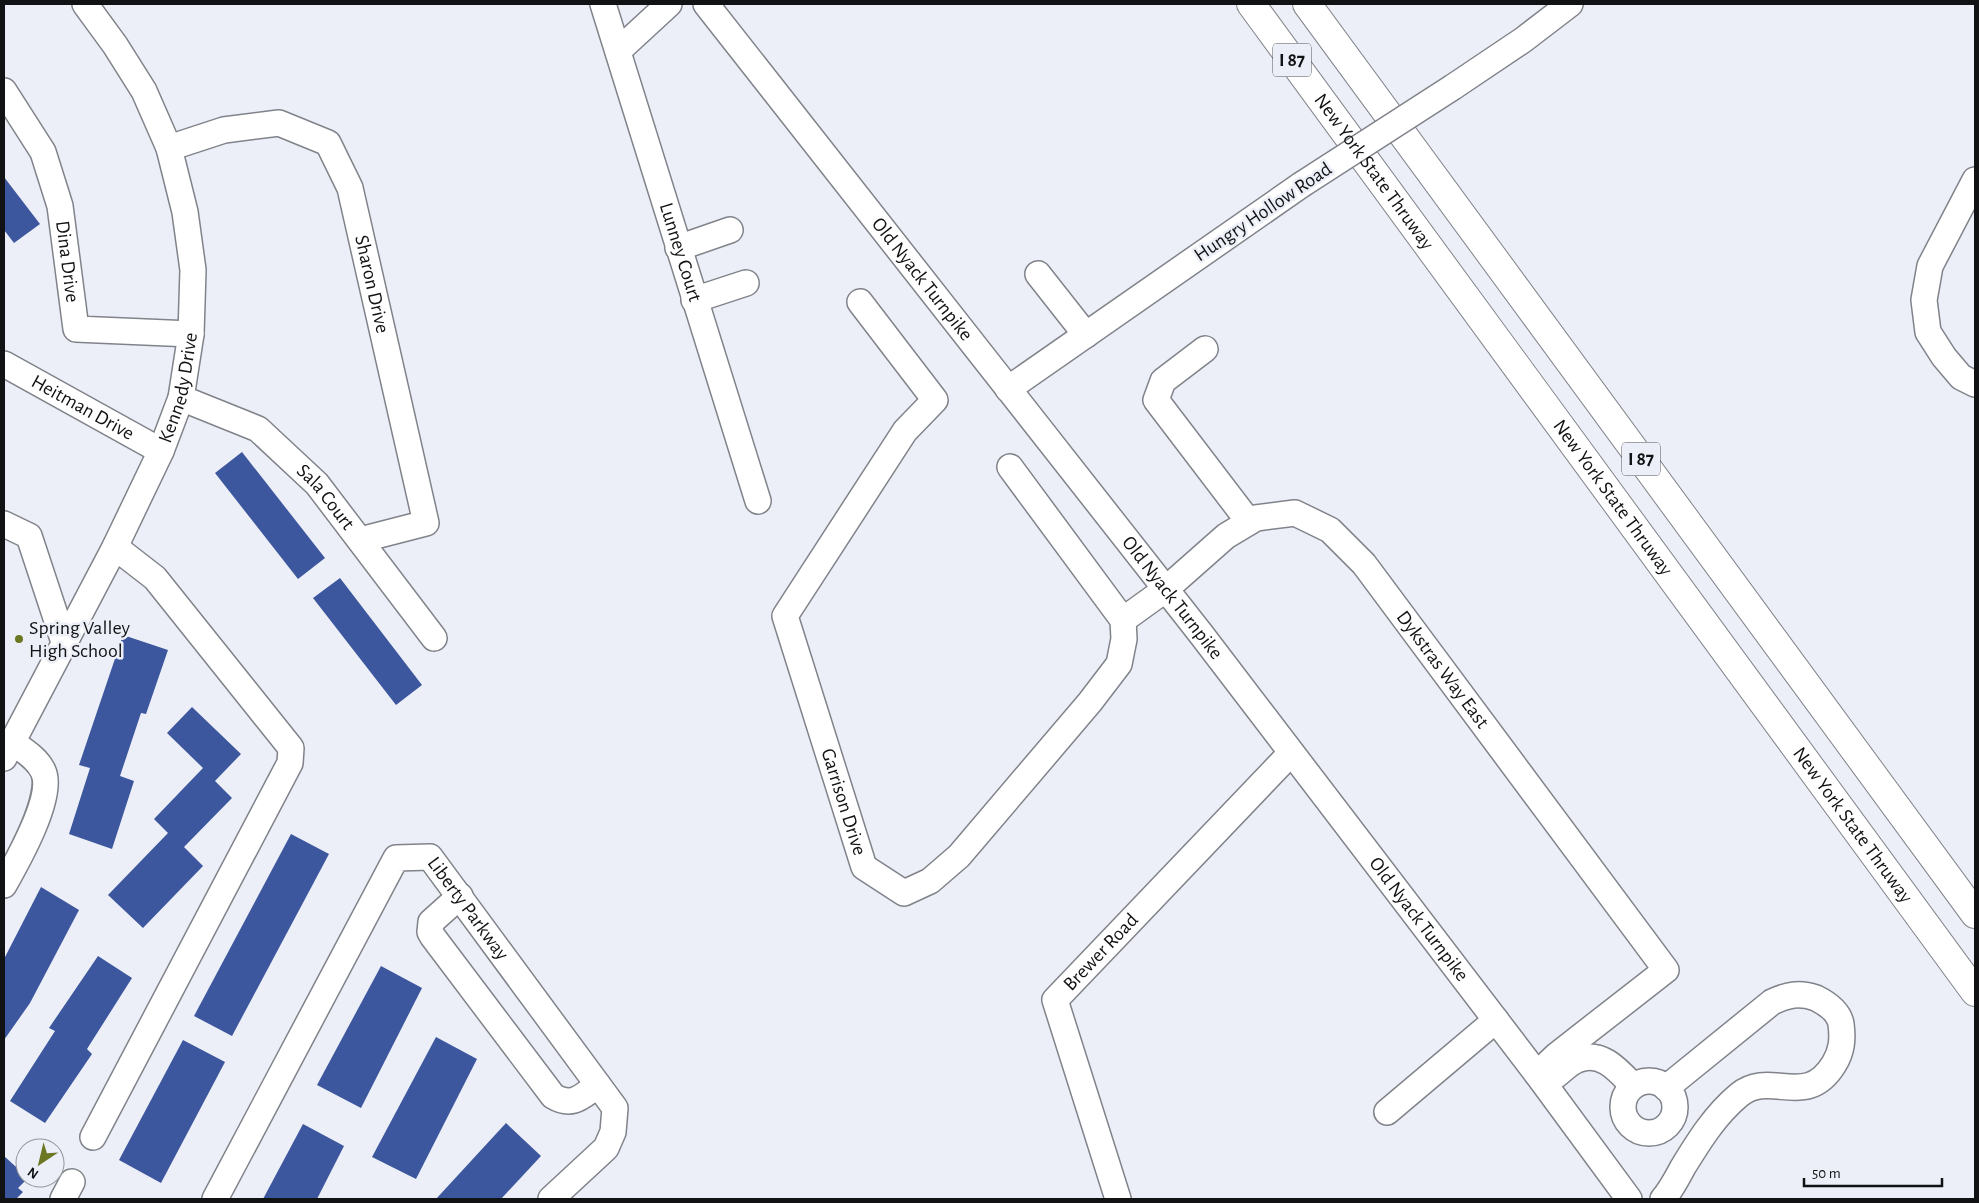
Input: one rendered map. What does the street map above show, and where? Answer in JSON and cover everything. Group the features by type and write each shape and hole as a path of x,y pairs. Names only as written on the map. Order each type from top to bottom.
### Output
{"highway":[{"name":"New York State Thruway","path":"1251,4 1975,992"},
{"name":"I 87","path":"1307,4 1975,914"}],"street":[{"name":"Kennedy Drive","path":"8,750 115,548 161,451 181,398 191,334 193,270 185,212 170,148 144,91 115,45 85,4"},
{"name":"Lunney Court","path":"603,4 758,502"},
{"path":"618,51 669,4"},
{"name":"Old Nyack Turnpike","path":"706,4 1166,589 1496,1020 1629,1199"},
{"name":"Hungry Hollow Road","path":"1008,389 1301,185 1523,40 1570,4"},
{"name":"Dina Drive","path":"4,91 43,152 60,206 76,329 191,334"},
{"name":"Sharon Drive","path":"170,148 224,130 279,123 328,143 350,188 426,523 360,540"},
{"path":"1975,180 1930,266 1924,300 1928,332 1944,357 1961,377 1975,384"},
{"path":"678,248 730,230"},
{"path":"1038,274 1086,335"},
{"path":"694,300 746,283"},
{"name":"Garrison Drive","path":"860,302 935,400 905,431 785,616 864,867 904,893 930,881 959,856 1090,702 1119,664 1124,639 1123,620"},
{"path":"1205,349 1163,381 1156,400 1249,522"},
{"name":"Heitman Drive","path":"4,364 161,451"},
{"name":"Sala Court","path":"181,398 258,429 317,484 434,638"},
{"path":"1010,466 1123,620 1166,589"},
{"name":"Dykstras Way East","path":"1166,589 1226,536 1256,518 1296,513 1330,530 1364,564 1666,970 1557,1055 1540,1079"},
{"path":"4,524 29,536 64,642"},
{"path":"93,1137 286,772 290,763 291,748 155,578 115,548"},
{"path":"4,885 21,855 45,794 46,782 43,770 33,758 8,750"},
{"name":"Brewer Road","path":"1118,1199 1055,1000 1291,753"},
{"name":"Liberty Parkway","path":"215,1199 396,858 430,857 615,1108 613,1132 606,1148 551,1199"},
{"path":"460,896 431,922 430,932 433,937 553,1096 560,1101 577,1100 598,1085"},
{"path":"1663,1199 1694,1149 1719,1114 1741,1094 1759,1085 1799,1088 1815,1084 1828,1074 1844,1041 1840,1020 1827,1003 1806,994 1788,995 1772,1002 1666,1088"},
{"path":"1387,1112 1496,1020"},
{"path":"1540,1079 1576,1060 1588,1056 1603,1059 1633,1086"},
{"path":"1650,1081 1666,1088 1674,1102 1672,1118 1661,1130 1653,1132 1637,1130 1625,1117 1623,1109 1627,1092 1641,1082 1650,1081"}],"building":[{"path":"4,177 40,224 14,243 4,230"},
{"path":"242,452 325,558 298,579 215,473"},
{"path":"340,578 422,685 396,705 313,598"},
{"path":"123,635 168,650 146,714 141,713 120,776 134,781 112,849 69,834 90,768 79,765"},
{"path":"192,707 241,754 215,781 232,798 184,847 203,866 143,928 108,895 168,833 154,819 203,768 167,733"},
{"path":"291,834 329,854 232,1036 194,1016"},
{"path":"41,887 79,910 30,1003 4,1040 4,959"},
{"path":"98,956 132,978 87,1049 92,1054 45,1123 10,1101 55,1031 49,1028"},
{"path":"381,966 422,988 361,1108 317,1085"},
{"path":"436,1037 477,1059 416,1179 372,1157"},
{"path":"183,1040 225,1062 161,1183 119,1160"},
{"path":"506,1123 541,1156 501,1199 436,1199"},
{"path":"303,1124 344,1146 317,1199 263,1199"},
{"path":"4,1156 15,1166 15,1188 23,1192 16,1199 4,1199"}],"place":[{"name":"Spring Valley High School","path":"19,639"}]}
